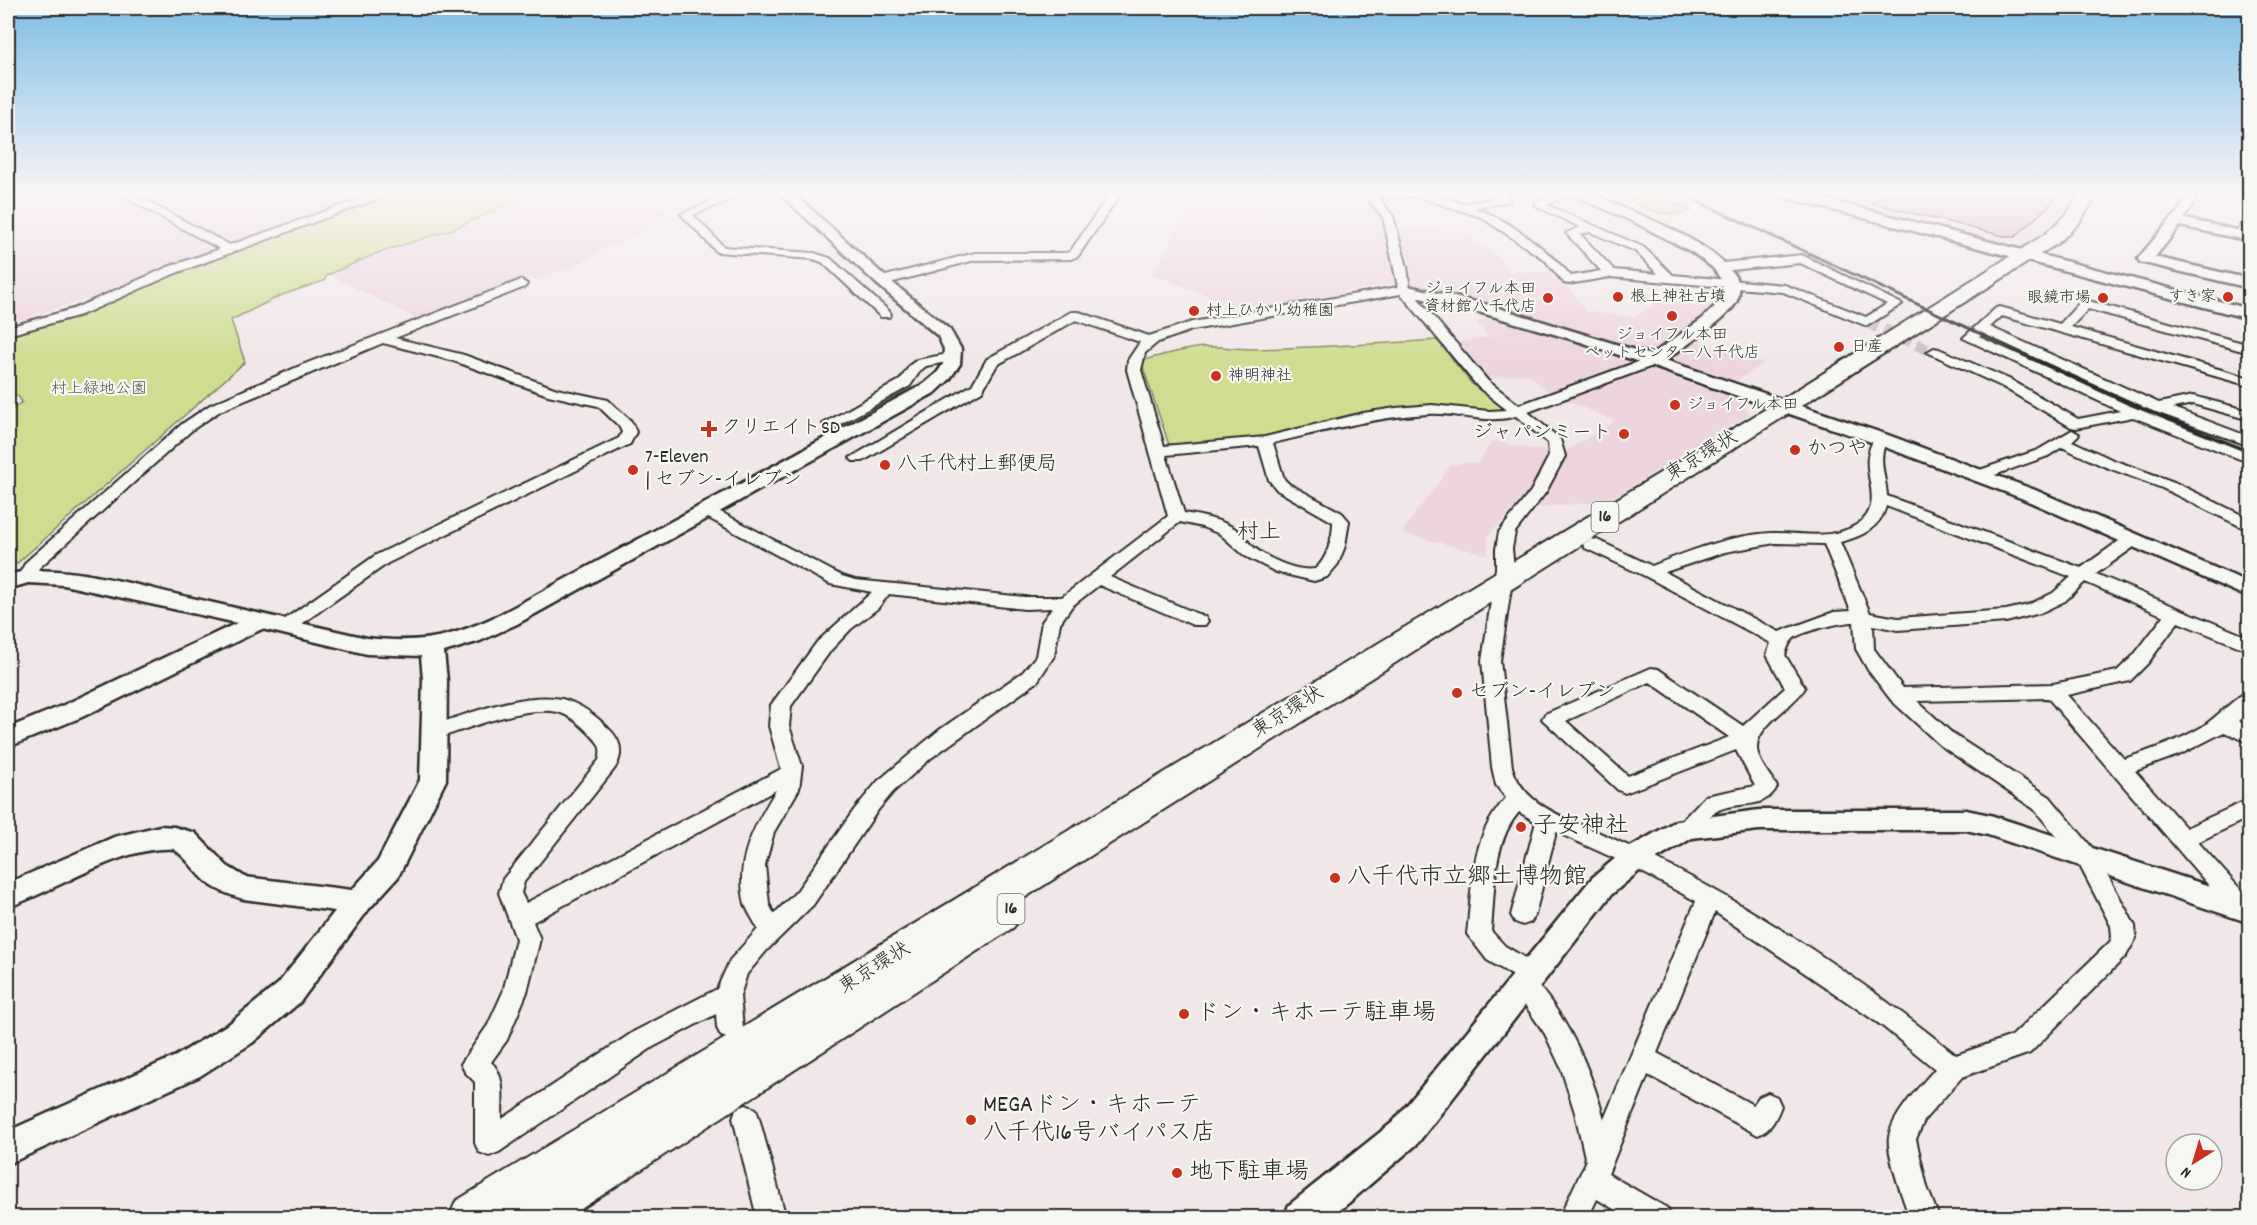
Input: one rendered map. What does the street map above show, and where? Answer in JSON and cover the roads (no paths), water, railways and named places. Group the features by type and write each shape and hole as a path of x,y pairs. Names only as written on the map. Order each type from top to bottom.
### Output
{"highway":[{"name":"東京環状","path":"523,1218 1501,590 1591,544 2028,259 2049,249"},
{"name":"東京環状","path":"473,1218 1797,409"}],"street":[{"path":"8,331 77,312 172,270 228,249"},
{"path":"720,249 814,256 826,260 885,314"},
{"path":"17,579 64,578 135,592 367,646 413,651 432,648 478,634 509,620 930,388 947,372 953,357 952,346 944,333 846,249"},
{"path":"882,282 975,256 1067,257 1074,254 1077,249"},
{"path":"1396,249 1404,290 1483,384 1549,435 1558,449 1557,456 1538,492 1507,532 1491,661 1502,767 1507,785 1530,809 1548,819 1635,858 1738,913 1890,1017 1953,1068"},
{"path":"1536,249 1549,258 1568,280 1610,273 1785,289 1867,322 1896,304 1802,259 1722,267"},
{"path":"1587,249 1610,273"},
{"path":"1639,249 1669,278"},
{"path":"1159,451 1265,441 1363,417 1396,412 1432,409 1489,415 1517,411 1653,361 1718,313 1731,298 1732,284 1722,267 1700,249"},
{"path":"1989,249 2250,314"},
{"path":"1992,249 2028,259"},
{"path":"2153,249 2145,259 2250,284"},
{"path":"17,579 198,420 215,408 379,338 521,284"},
{"path":"1177,517 1134,370 1136,354 1149,341 1192,326 1404,290 1522,319 1797,409 1980,476 2250,591"},
{"path":"2062,329 2085,304 2250,349"},
{"path":"2250,382 2000,311 1970,338 2135,412 2250,459"},
{"path":"858,458 977,388 992,362 1075,315 1149,341"},
{"path":"1981,328 2159,408 2250,442"},
{"path":"284,628 382,559 625,441 629,432 626,424 603,403 553,392 459,358 379,338"},
{"path":"1934,352 2006,383 2076,424 2193,400 2250,416"},
{"path":"830,424 905,383 915,368 922,363 953,357"},
{"path":"1980,476 2043,453 2074,432 2076,424"},
{"path":"1651,572 1684,558 1740,543 1772,538 1830,539 1844,536 1867,525 1879,510 1881,499 1874,463 1877,443 1881,439"},
{"path":"1177,517 1224,528 1239,537 1245,548 1292,573 1320,575 1330,563 1341,521 1283,487 1277,480 1265,441"},
{"path":"2062,442 2108,463 2168,485 2250,526"},
{"path":"1881,499 2083,575 2250,645"},
{"path":"707,511 836,580 855,585 1025,603 1066,602"},
{"path":"730,1028 728,996 737,971 747,954 806,897 870,804 900,771 1036,670 1044,656 1051,621 1066,602 1177,517"},
{"path":"1830,539 1863,617 1865,649 1898,695 1947,740 2042,803 2086,856 2123,926 2124,938 2118,949 2021,1045 1953,1068 1916,1110 1902,1138 1913,1187 1925,1218"},
{"path":"1302,1218 1405,1133 1529,981 1602,886 1635,858 1686,828 1713,802 1759,795 1766,787 1746,751 1746,738 1751,728 1790,698 1795,688 1776,655 1781,640 1787,634 1839,616 1863,617 1898,624 2006,616 2034,609 2059,597 2083,575 2132,540"},
{"path":"1591,544 1651,572 1781,640"},
{"path":"1097,578 1199,621"},
{"path":"771,932 757,904 754,865 763,831 788,789 791,773 792,766 779,726 781,705 824,646 845,625 872,604 885,588"},
{"path":"1898,695 2053,691 2122,676 2141,659 2175,613"},
{"path":"8,738 115,692 258,622"},
{"path":"8,1148 188,1066 241,1033 289,993 358,902 388,869 433,780 435,680 432,648"},
{"path":"1651,674 1746,738 1625,785 1552,719 1651,674"},
{"path":"2053,691 2246,910"},
{"path":"2121,768 2184,747 2240,709 2250,697"},
{"path":"435,732 538,705 561,706 586,718 609,741 612,751 608,763 514,879 510,893 528,939 515,992 498,1032 474,1064 488,1077 489,1143 644,1039 728,996"},
{"path":"2222,722 2250,736"},
{"path":"519,918 791,773"},
{"path":"1518,798 1502,818 1489,844 1480,906 1479,934 1496,953 1529,981 1559,1031 1578,1073 1596,1170 1657,1218"},
{"path":"2183,839 2250,807"},
{"path":"1523,915 1548,819"},
{"path":"1686,828 1759,820 1966,820 1990,825 2246,910"},
{"path":"8,895 124,845 142,840 174,837 185,841 228,882 243,888 358,902"},
{"path":"1573,1218 1596,1170 1709,897"},
{"path":"1641,1058 1758,1122 1768,1106"},
{"path":"746,1118 772,1218"}],"tunnel":[{"path":"1867,322 1934,352"}],"railway":[{"path":"1800,249 2043,363"},
{"path":"2040,362 2128,403 2250,452"}],"place":[{"name":"根上神社古墳","path":"1618,297"},
{"name":"すき家","path":"2228,297"},
{"name":"ジョイフル本田 資材館八千代店","path":"1548,298"},
{"name":"眼鏡市場","path":"2103,298"},
{"name":"村上ひかり幼稚園","path":"1194,311"},
{"name":"ジョイフル本田 ペットセンター八千代店","path":"1672,316"},
{"name":"日産","path":"1839,347"},
{"name":"神明神社","path":"1216,376"},
{"name":"ジョイフル本田","path":"1675,405"},
{"name":"クリエイトSD","path":"709,429"},
{"name":"ジャパンミート","path":"1624,434"},
{"name":"かつや","path":"1795,450"},
{"name":"八千代村上郵便局","path":"885,465"},
{"name":"7-Eleven | セブン-イレブン","path":"633,470"},
{"name":"セブン-イレブン","path":"1457,693"},
{"name":"子安神社","path":"1521,827"},
{"name":"八千代市立郷土博物館","path":"1335,878"},
{"name":"ドン・キホーテ駐車場","path":"1184,1014"},
{"name":"MEGAドン・キホーテ 八千代16号バイパス店","path":"971,1120"},
{"name":"地下駐車場","path":"1177,1173"}],"district":[{"name":"村上","path":"1259,533"}],"park label":[{"name":"村上緑地公園","path":"99,389"}]}
